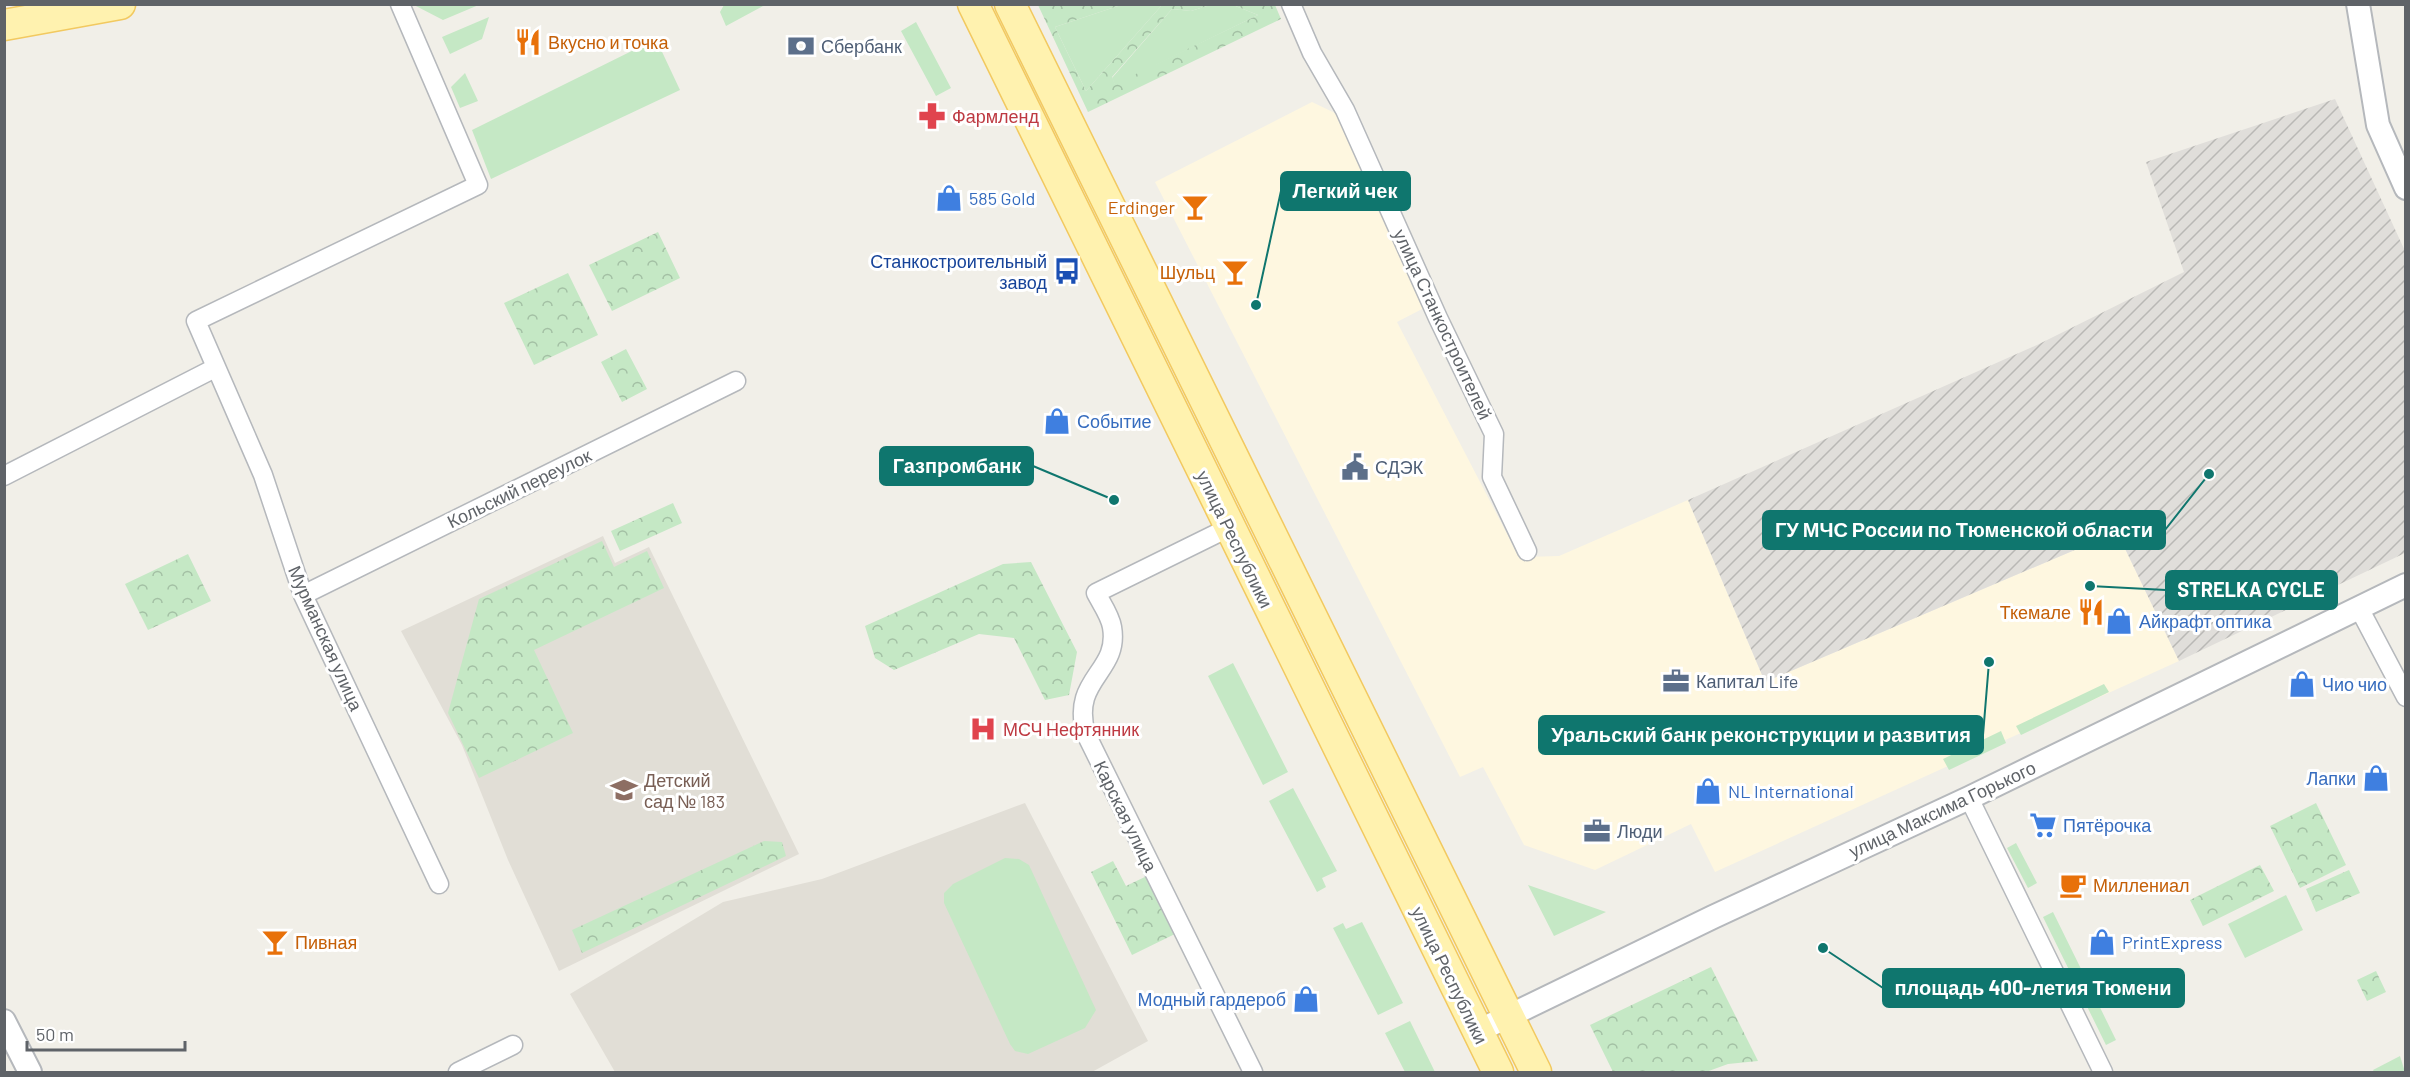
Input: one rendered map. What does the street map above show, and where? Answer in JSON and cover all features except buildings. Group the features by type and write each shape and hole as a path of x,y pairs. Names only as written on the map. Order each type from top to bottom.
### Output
{"main road":[{"path":"4,25 120,4"},
{"name":"улица Республики","path":"973,4 1498,1072"},
{"name":"улица Республики","path":"1010,4 1536,1072"}],"street":[{"name":"Мурманская улица","path":"400,4 478,185 196,321 262,475 303,595 439,884"},
{"name":"улица Станкостроителей","path":"1291,4 1312,53 1345,110 1438,318 1494,434 1492,477 1527,552"},
{"path":"2358,4 2378,125 2406,188"},
{"path":"4,476 215,368"},
{"name":"Кольский переулок","path":"303,595 736,381"},
{"name":"Карская улица","path":"1230,527 1096,593 1112,625 1112,644 1106,662 1083,699 1081,716 1086,734 1253,1072"},
{"name":"улица Максима Горького","path":"1478,1030 1969,798 2406,585"},
{"path":"2359,608 2406,697"},
{"path":"1969,798 2103,1072"},
{"path":"5,1022 30,1072"},
{"path":"458,1072 513,1045"}],"shaded area":[{"path":"2335,99 2405,251 2405,553 2179,661 2117,532 1765,682 1688,500 2037,345 2184,272 2146,162"},
{"path":"1312,102 1337,114 1424,308 1397,322 1519,557 1559,556 1688,500 1765,682 2117,532 2179,661 1715,872 1691,824 1595,870 1524,845 1483,767 1460,777 1155,182"},
{"name":"Детский сад № 183","path":"603,536 615,563 649,547 799,854 559,971 508,860 462,745 401,631"},
{"path":"1025,803 1148,1041 1092,1072 615,1072 570,994 723,902 822,879"}],"green space":[{"path":"414,4 481,4 443,20 414,5"},
{"path":"767,4 726,26 720,12 724,5"},
{"path":"1038,5 1121,5 1055,27 1086,91 1162,5 1210,5 1191,11 1172,9 1112,77 1115,84 1258,15 1233,5 1275,5 1281,19 1088,112"},
{"path":"1121,5 1162,5 1086,91 1055,27"},
{"path":"1210,5 1233,5 1258,15 1115,85 1112,78 1172,9 1191,11"},
{"path":"489,17 482,39 450,54 442,37"},
{"path":"916,22 951,88 936,96 901,31"},
{"path":"656,39 680,90 491,179 472,130"},
{"path":"465,73 478,101 460,108 451,87"},
{"path":"658,232 680,278 612,311 589,265"},
{"path":"568,273 598,335 534,365 504,303"},
{"path":"626,349 647,389 622,402 601,362"},
{"path":"673,503 682,523 620,551 611,531"},
{"path":"602,541 614,567 647,551 664,588 534,650 573,733 479,778 448,713 479,599"},
{"path":"188,554 211,601 148,630 125,584"},
{"path":"1031,562 1077,652 1069,695 1045,700 1014,638 979,634 894,670 875,658 865,626 1003,564"},
{"path":"1233,663 1288,772 1263,785 1208,676"},
{"path":"2104,684 2109,692 2021,735 2016,726"},
{"path":"2001,731 2006,743 1949,770 1943,759"},
{"path":"1293,788 1337,871 1322,878 1326,887 1317,892 1269,801"},
{"path":"2316,803 2346,865 2300,888 2270,826"},
{"path":"764,841 782,842 786,856 582,953 572,930"},
{"path":"2016,843 2037,883 2028,888 2007,848"},
{"path":"1005,858 1019,859 1029,865 1096,1010 1085,1028 1028,1054 1015,1051 1010,1044 944,903 944,893 953,884"},
{"path":"1113,861 1126,886 1151,874 1179,932 1132,955 1091,872"},
{"path":"2260,865 2274,891 2203,926 2190,900"},
{"path":"2349,870 2360,893 2316,912 2306,889"},
{"path":"1528,885 1606,912 1554,936"},
{"path":"2286,895 2303,930 2245,958 2228,924"},
{"path":"2053,912 2116,1040 2106,1045 2043,917"},
{"path":"1362,922 1403,1003 1378,1015 1333,928 1343,923 1346,929"},
{"path":"1711,967 1758,1061 1728,1064 1706,1072 1613,1072 1590,1025"},
{"path":"2376,971 2386,992 2367,1001 2357,980"},
{"path":"1410,1021 1435,1072 1405,1072 1385,1033"},
{"path":"2400,1056 2405,1072 2374,1072 2373,1070"}],"place":[{"name":"Вкусно и точка","path":"528,42"},
{"name":"Сбербанк","path":"801,46"},
{"name":"Фармленд","path":"932,116"},
{"name":"585 Gold","path":"949,198"},
{"name":"Erdinger","path":"1195,207"},
{"name":"Станкостроительный завод","path":"1067,271"},
{"name":"Шульц","path":"1235,272"},
{"name":"Легкий чек","path":"1256,305"},
{"name":"Событие","path":"1057,421"},
{"name":"СДЭК","path":"1355,467"},
{"name":"ГУ МЧС России по Тюменской области","path":"2209,474"},
{"name":"Газпромбанк","path":"1114,500"},
{"name":"STRELKA CYCLE","path":"2090,586"},
{"name":"Ткемале","path":"2091,612"},
{"name":"Айкрафт оптика","path":"2119,621"},
{"name":"Уральский банк реконструкции и развития","path":"1989,662"},
{"name":"Капитал Life","path":"1676,681"},
{"name":"Чио чио","path":"2302,684"},
{"name":"МСЧ Нефтянник","path":"983,729"},
{"name":"Лапки","path":"2376,778"},
{"name":"Детский сад № 183","path":"624,790"},
{"name":"NL International","path":"1708,791"},
{"name":"Пятёрочка","path":"2043,825"},
{"name":"Люди","path":"1597,831"},
{"name":"Миллениал","path":"2073,885"},
{"name":"Пивная","path":"275,942"},
{"name":"PrintExpress","path":"2102,942"},
{"name":"площадь 400-летия Тюмени","path":"1823,948"},
{"name":"Модный гардероб","path":"1306,999"}]}
